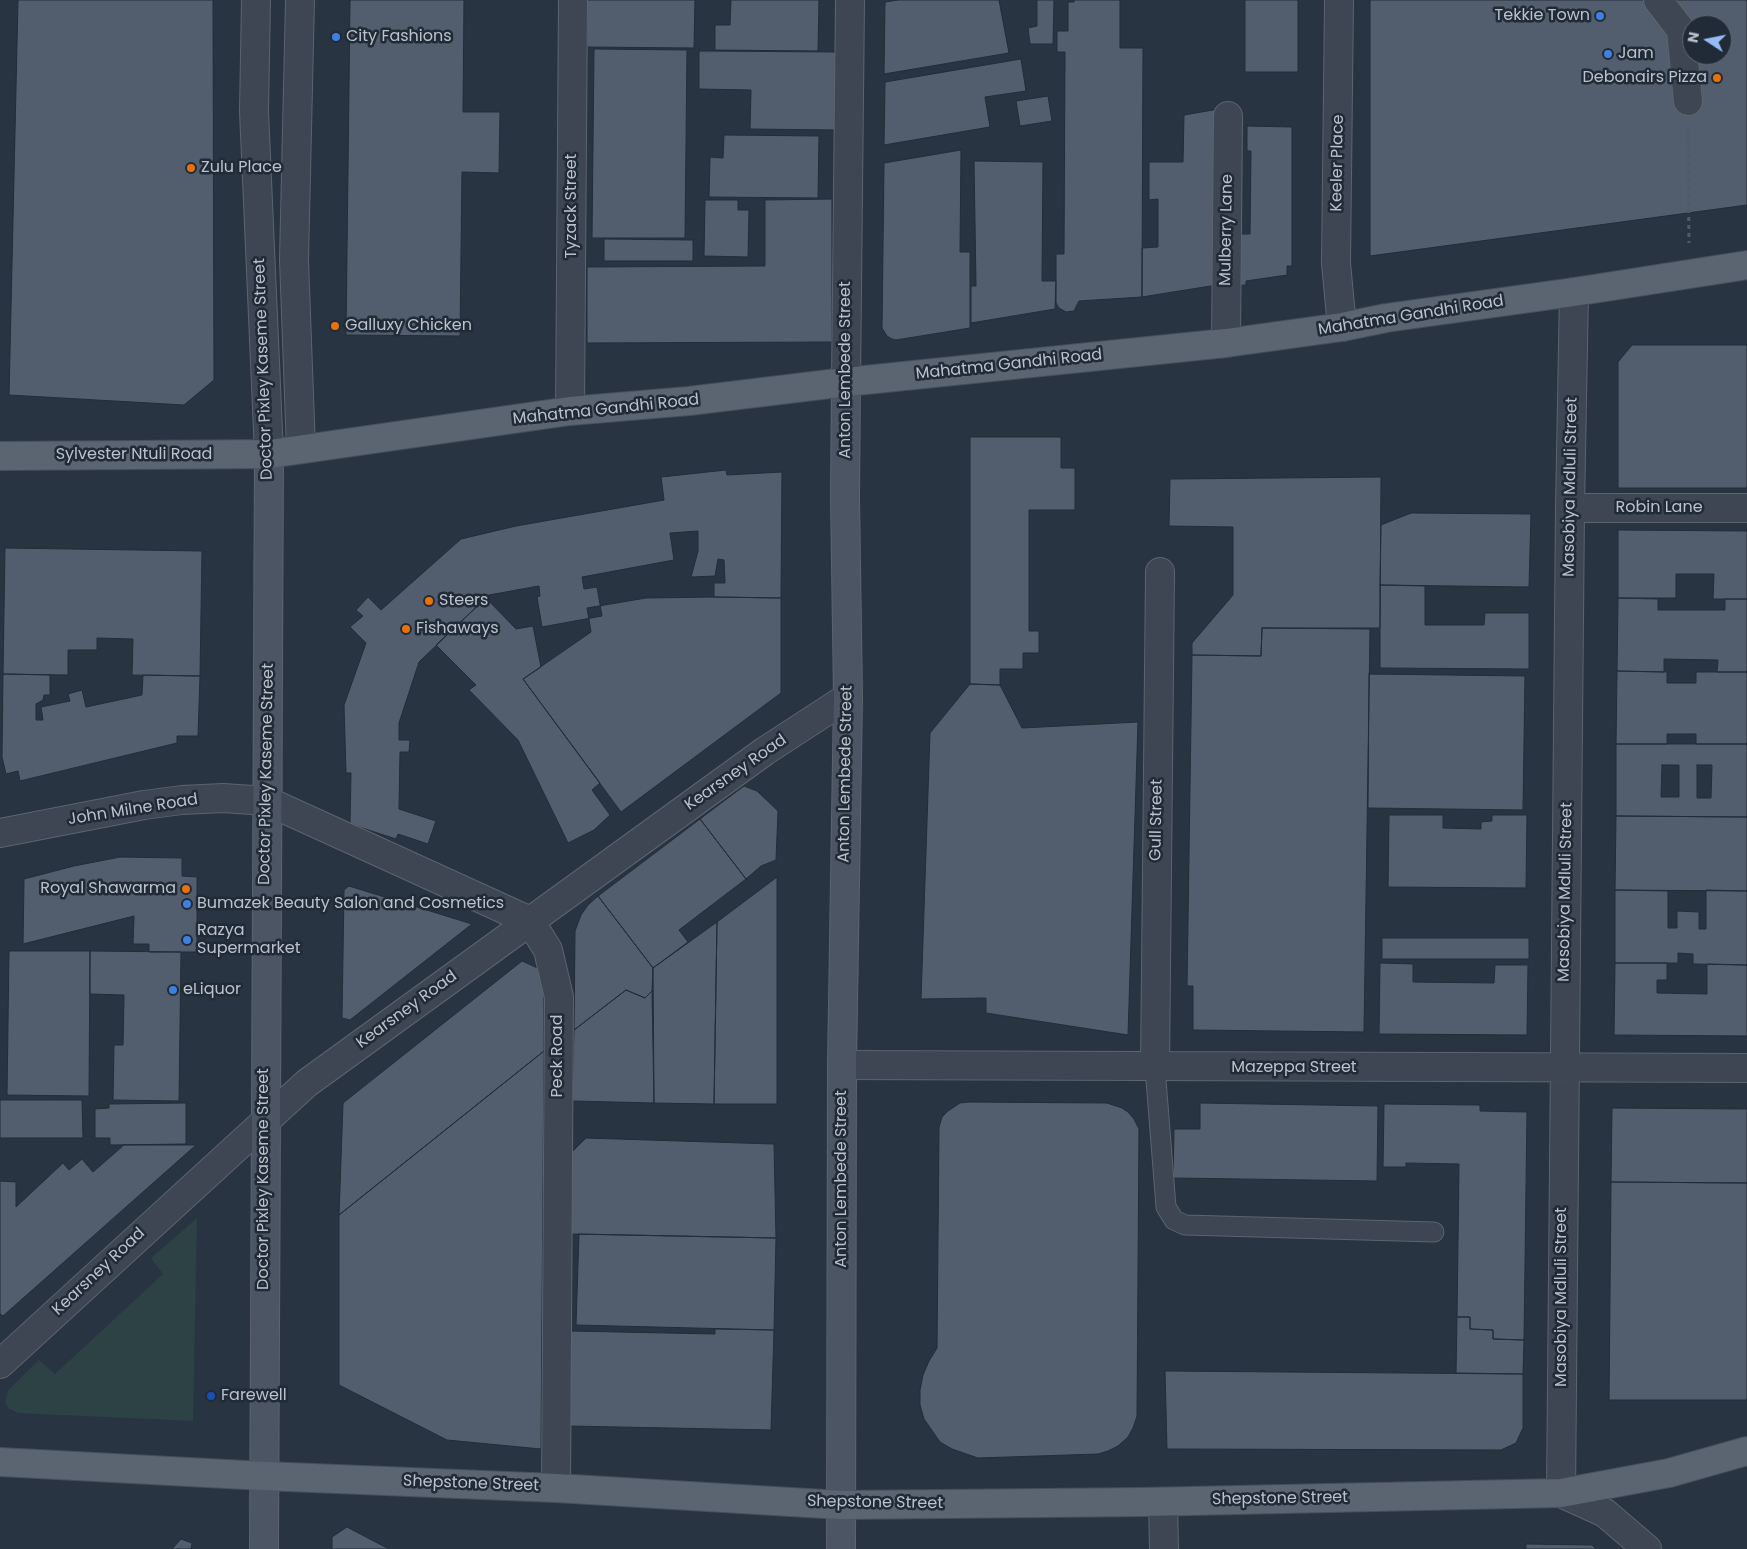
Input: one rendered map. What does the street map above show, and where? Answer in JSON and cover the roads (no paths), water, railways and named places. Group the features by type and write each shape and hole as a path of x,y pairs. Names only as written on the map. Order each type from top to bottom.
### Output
{"main road":[{"name":"Mahatma Gandhi Road","path":"269,454 570,412 689,401 846,382 1226,343 1747,265"},
{"name":"Anton Lembede Street","path":"841,1549 842,1065 848,697 845,497 846,382"},
{"name":"Sylvester Ntuli Road","path":"0,456 269,454"},
{"name":"Doctor Pixley Kaseme Street","path":"264,1549 264,1121 269,454"},
{"name":"Shepstone Street","path":"0,1462 264,1476 556,1488 841,1505 1163,1502 1560,1493 1669,1473 1747,1451"}],"street":[{"name":"Doctor Pixley Kaseme Street","path":"256,0 254,111 269,454"},
{"name":"Doctor Pixley Kaseme Street","path":"300,0 294,260 301,449"},
{"name":"Tyzack Street","path":"570,412 573,0"},
{"name":"Anton Lembede Street","path":"846,382 850,0"},
{"name":"Keeler Place","path":"1339,0 1336,263 1342,326"},
{"path":"1658,0 1681,30 1688,101"},
{"name":"Mulberry Lane","path":"1226,343 1228,116"},
{"name":"Masobiya Mdluli Street","path":"1560,1493 1574,292"},
{"name":"Robin Lane","path":"1570,508 1747,508"},
{"name":"Gull Street","path":"1155,1067 1160,572"},
{"name":"Kearsney Road","path":"0,1364 307,1083 765,750 848,697"},
{"name":"John Milne Road","path":"0,833 144,805 182,800 223,798 267,800"},
{"path":"267,800 530,921"},
{"name":"Peck Road","path":"530,921 548,950 559,998 556,1488"},
{"name":"Mazeppa Street","path":"842,1065 1564,1069 1747,1068"},
{"path":"1560,1493 1605,1513 1647,1549"},
{"path":"1163,1502 1164,1549"}],"lane":[{"path":"1155,1067 1166,1207 1174,1220 1185,1225 1434,1232"}],"place":[{"name":"Tekkie Town","path":"1600,16"},
{"name":"City Fashions","path":"336,37"},
{"name":"Jam","path":"1608,54"},
{"name":"Debonairs Pizza","path":"1717,78"},
{"name":"Zulu Place","path":"191,168"},
{"name":"Galluxy Chicken","path":"335,326"},
{"name":"Steers","path":"429,601"},
{"name":"Fishaways","path":"406,629"},
{"name":"Royal Shawarma","path":"186,889"},
{"name":"Bumazek Beauty Salon and Cosmetics","path":"187,904"},
{"name":"Razya Supermarket","path":"187,940"},
{"name":"eLiquor","path":"173,990"},
{"name":"Farewell","path":"211,1396"}]}
